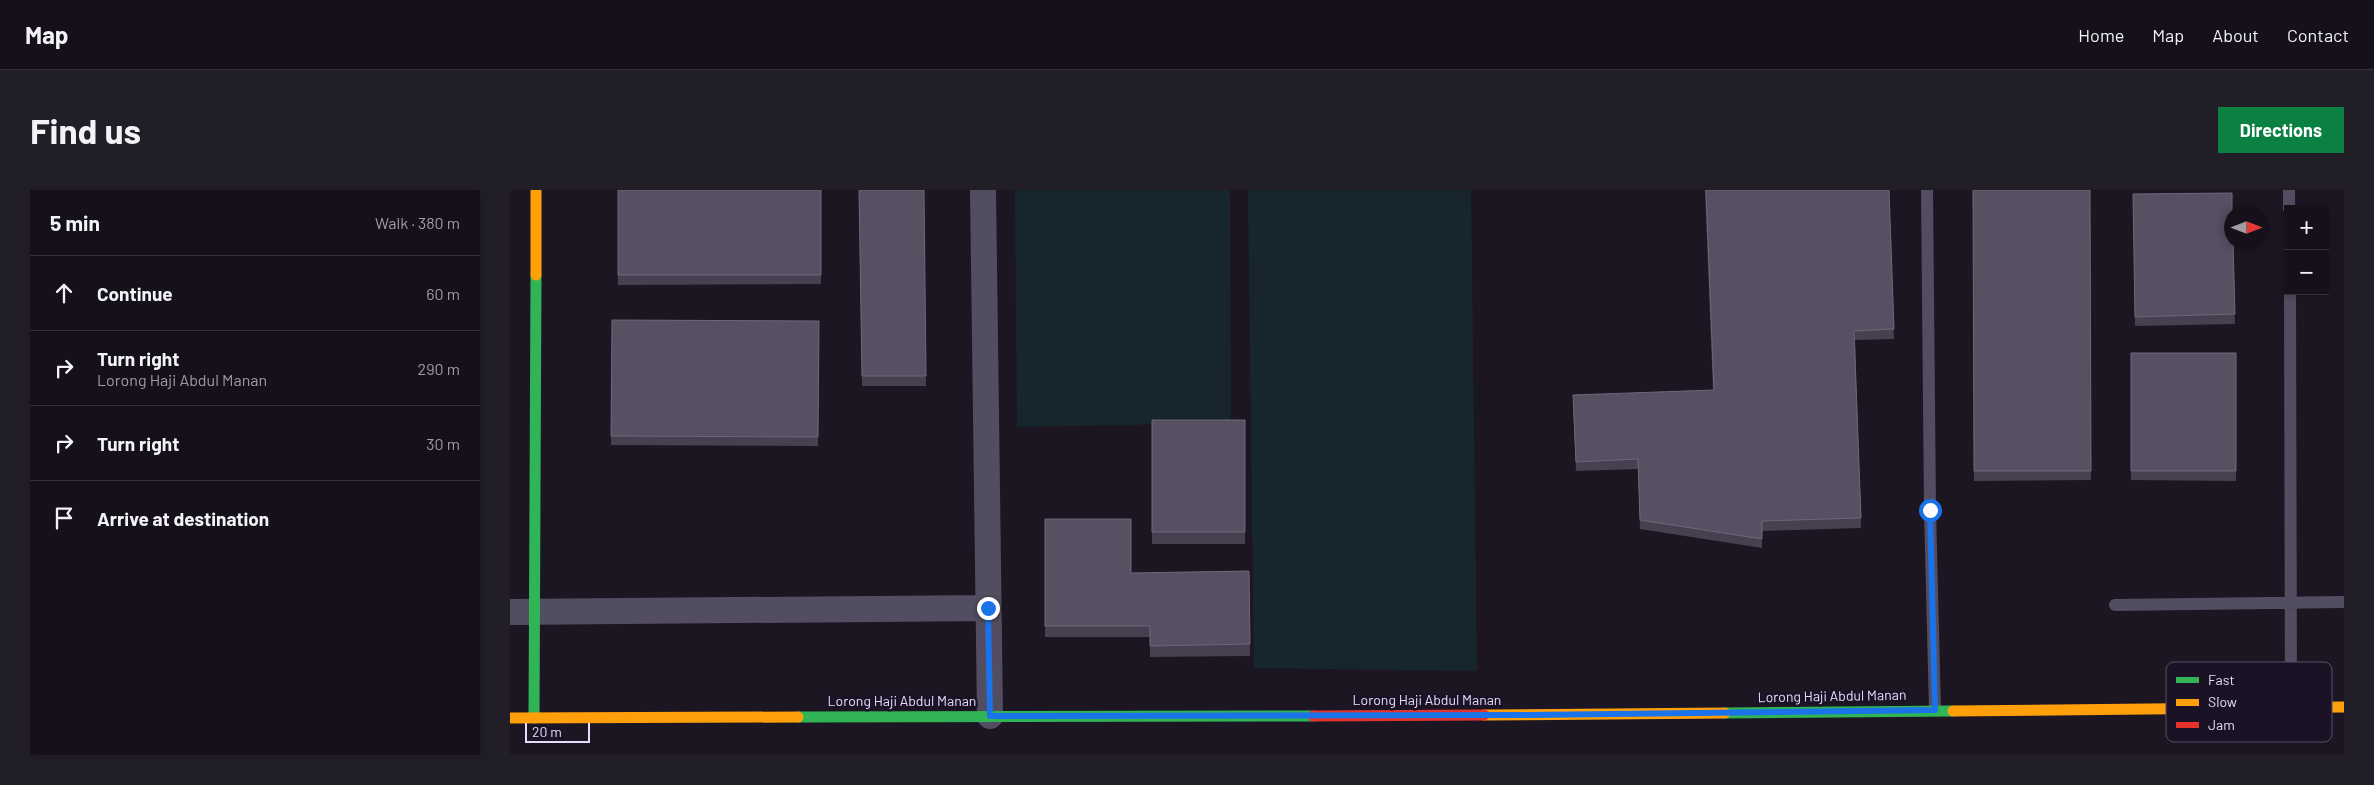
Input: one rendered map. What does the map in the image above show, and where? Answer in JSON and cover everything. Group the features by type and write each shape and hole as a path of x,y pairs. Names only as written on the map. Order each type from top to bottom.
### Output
{"street":[{"path":"534,718 522,612 536,190"},
{"path":"983,190 990,716"},
{"path":"522,612 988,608"},
{"name":"Lorong Haji Abdul Manan","path":"510,718 1529,715 2166,708"}],"lane":[{"path":"1927,190 1930,510 1935,710"},
{"path":"2289,190 2289,205"},
{"path":"2290,295 2291,662"},
{"path":"2115,605 2344,602"}],"shaded area":[{"path":"1015,190 1230,190 1231,423 1017,427"},
{"path":"1248,190 1471,190 1477,671 1254,668"}],"building":[{"path":"618,190 821,190 821,275 618,275"},
{"path":"859,190 924,190 926,376 862,376"},
{"path":"1706,190 1889,190 1894,329 1854,331 1861,518 1762,521 1762,539 1640,520 1638,459 1576,462 1573,395 1714,390"},
{"path":"1973,190 2090,190 2091,471 1974,471"},
{"path":"2232,193 2232,205 2224,205 2224,250 2233,250 2235,314 2135,317 2133,194"},
{"path":"612,320 819,321 818,437 611,436"},
{"path":"2131,353 2236,353 2236,471 2131,471"},
{"path":"1152,420 1245,420 1245,532 1152,532"},
{"path":"1045,519 1131,519 1131,573 1249,571 1250,644 1150,646 1150,626 1045,626"}],"traffic: fast":[{"path":"534,718 536,275"},
{"path":"1725,713 1953,711"},
{"path":"798,717 1313,716"}],"traffic: slow":[{"path":"536,190 536,275"},
{"path":"2332,707 2344,707"},
{"path":"1953,711 2166,709"},
{"path":"1484,715 1725,713"},
{"path":"510,718 798,717"}],"traffic: jam":[{"path":"1313,716 1484,715"}],"route":[{"path":"988,608 990,716 1529,715 1935,710 1930,510"}]}
